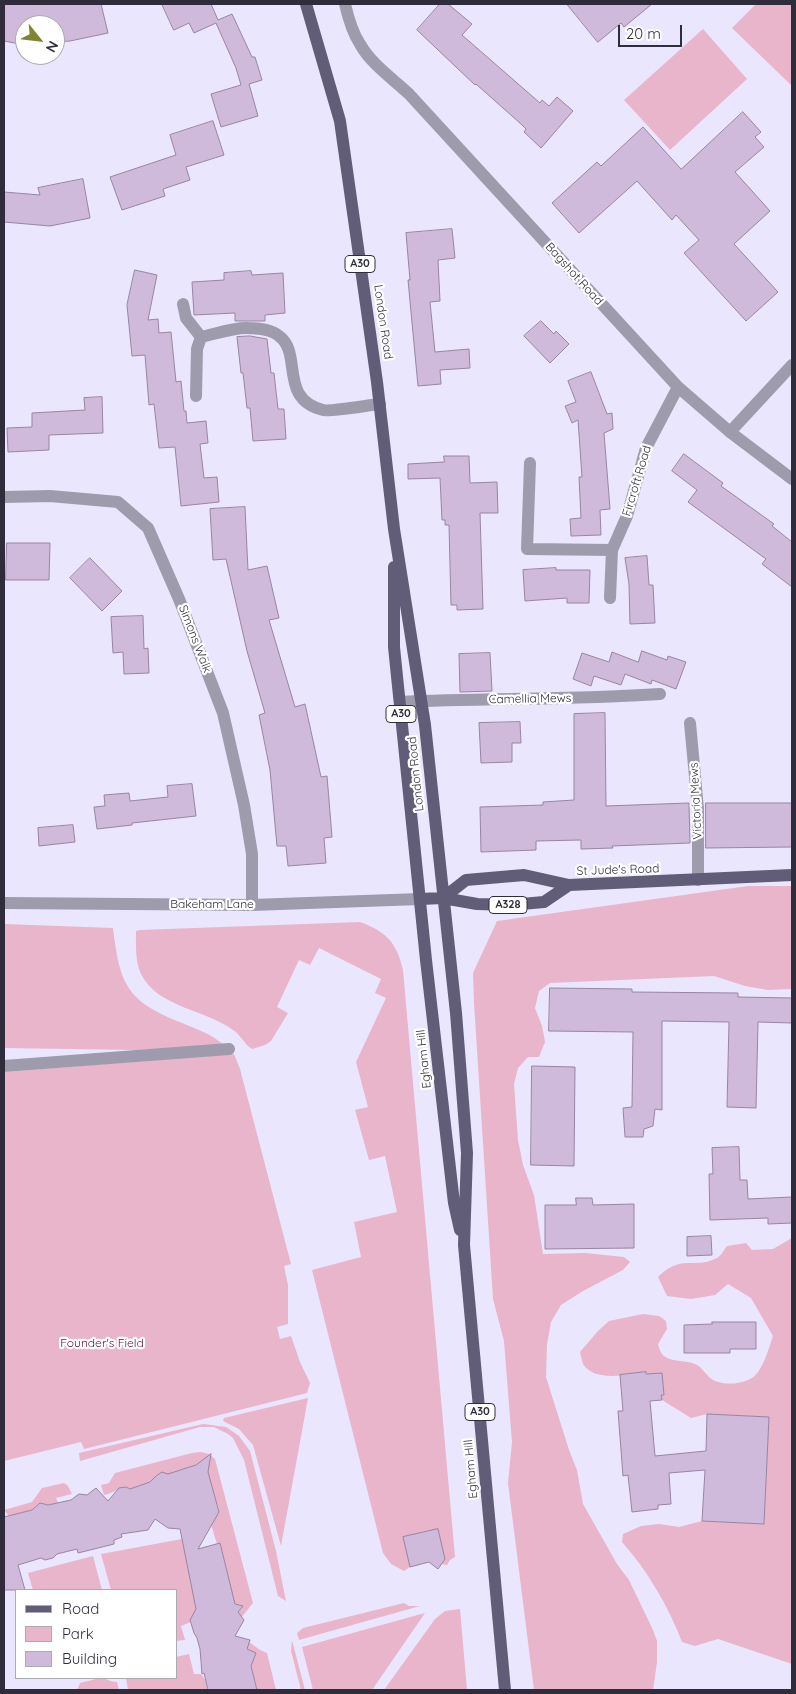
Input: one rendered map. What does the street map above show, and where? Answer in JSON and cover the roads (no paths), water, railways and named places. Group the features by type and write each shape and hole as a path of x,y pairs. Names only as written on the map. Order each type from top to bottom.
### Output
{"main road":[{"name":"London Road","path":"306,4 340,121 380,404 394,529 421,701 443,898"},
{"name":"London Road","path":"394,529 394,647 420,899"},
{"path":"443,898 466,880 524,875 570,886"},
{"name":"St Jude's Road","path":"420,899 443,898 477,904 510,905 544,902 570,886 792,875"},
{"name":"Egham Hill","path":"443,898 456,1012 467,1153 464,1245 505,1690"},
{"name":"Egham Hill","path":"420,899 454,1203 464,1245"}],"street":[{"name":"Bagshot Road","path":"345,4 349,19 360,44 368,55 409,94 678,387 730,432 792,479"},
{"path":"183,304 186,318 201,337"},
{"path":"201,337 245,328 272,331 281,337 288,347 296,390 310,404 324,411 380,404"},
{"path":"196,396 198,349 201,337"},
{"path":"730,432 792,365"},
{"name":"Fircroft Road","path":"610,598 612,550 626,516 646,448 678,387"},
{"path":"530,463 527,549 612,550"},
{"name":"Simons Walk","path":"4,497 50,496 118,502 148,528 179,599 223,713 244,805 252,854 252,905"},
{"name":"Camellia Mews","path":"400,702 660,694"},
{"name":"Victoria Mews","path":"690,723 698,809 698,880"},
{"name":"Bakeham Lane","path":"4,904 134,903 252,905 420,899"},
{"path":"4,1066 229,1049"}],"park label":[{"name":"Founder's Field","path":"102,1343"}]}
